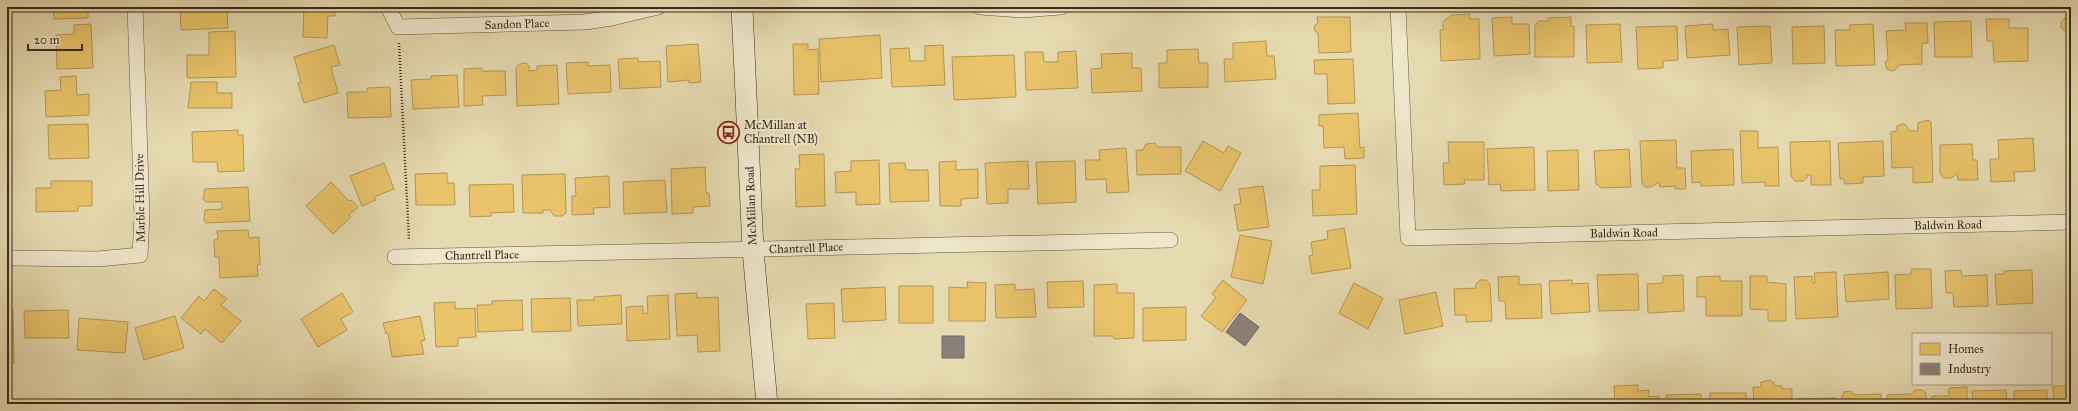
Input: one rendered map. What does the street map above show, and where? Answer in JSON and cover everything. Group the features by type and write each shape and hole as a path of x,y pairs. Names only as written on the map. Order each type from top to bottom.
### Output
{"main road":[{"name":"McMillan Road","path":"742,7 752,250 767,404"}],"street":[{"name":"Marble Hill Drive","path":"7,258 98,258 140,255 142,217 135,7"},
{"path":"388,7 398,27"},
{"name":"Sandon Place","path":"398,27 585,22 612,18 658,7"},
{"path":"980,7 1022,10 1061,7"},
{"name":"Baldwin Road","path":"1398,7 1408,238 2071,222"},
{"name":"Chantrell Place","path":"402,257 1170,240"}],"path":[{"path":"398,27 402,257"}],"building: Homes":[{"path":"53,7 88,7 88,18 54,19"},
{"path":"180,7 227,7 228,28 181,30"},
{"path":"304,7 335,7 335,16 328,16 327,38 303,37"},
{"path":"1470,14 1470,19 1479,19 1480,59 1441,61 1440,30 1443,30 1443,22 1451,15"},
{"path":"1317,17 1350,17 1351,52 1319,53 1318,33 1315,31 1314,26 1318,23"},
{"path":"1512,17 1512,24 1529,24 1530,54 1494,56 1492,18"},
{"path":"1571,17 1571,26 1574,26 1574,57 1535,57 1535,26 1538,21 1548,21 1548,18"},
{"path":"2065,18 2071,18 2071,64 2069,31 2064,31 2061,27 2061,22"},
{"path":"1986,19 2009,19 2009,28 2028,28 2028,61 1994,62 1993,41 1987,41"},
{"path":"1971,21 1972,57 1935,57 1934,22"},
{"path":"1905,23 1927,23 1928,43 1922,43 1922,64 1899,65 1895,70 1891,71 1887,69 1885,62 1888,60 1886,31 1906,30"},
{"path":"91,24 93,68 57,69 56,35 74,34 74,25"},
{"path":"1620,24 1622,62 1587,63 1586,25"},
{"path":"1713,24 1713,30 1728,29 1730,55 1687,58 1685,26"},
{"path":"1873,24 1875,65 1836,66 1835,30 1850,30 1850,25"},
{"path":"1677,26 1678,60 1663,61 1663,68 1638,69 1636,27"},
{"path":"1770,26 1772,63 1739,65 1737,27"},
{"path":"1824,26 1825,63 1793,64 1792,27"},
{"path":"235,31 236,77 187,78 187,55 209,55 209,32"},
{"path":"880,35 882,78 821,82 819,39"},
{"path":"1266,41 1267,56 1274,56 1276,79 1225,82 1224,59 1233,59 1233,43"},
{"path":"698,44 701,82 689,83 689,80 668,82 666,46"},
{"path":"793,44 808,44 808,50 818,49 819,94 794,95"},
{"path":"334,45 340,65 331,67 338,93 304,103 298,83 301,82 294,57"},
{"path":"943,45 945,85 892,87 890,49 909,48 910,61 925,61 925,46"},
{"path":"1198,49 1199,63 1208,63 1208,87 1159,88 1159,63 1167,63 1167,50"},
{"path":"1076,51 1078,88 1026,90 1025,52 1043,52 1044,62 1058,62 1058,52"},
{"path":"1132,53 1132,68 1141,68 1142,91 1092,93 1091,69 1102,68 1101,54"},
{"path":"1014,55 1016,97 954,100 952,57"},
{"path":"638,58 638,62 660,61 661,87 620,89 618,59"},
{"path":"1353,59 1355,103 1328,104 1327,74 1315,74 1314,60"},
{"path":"588,62 588,66 610,65 611,92 568,94 566,63"},
{"path":"526,63 529,66 529,71 537,70 537,66 557,65 559,104 517,106 516,68 519,64"},
{"path":"482,68 482,71 505,71 506,95 482,96 483,105 464,106 464,69"},
{"path":"457,75 459,107 413,109 411,80 431,79 431,76"},
{"path":"76,76 77,95 89,94 89,115 46,117 45,91 61,90 60,77"},
{"path":"191,82 217,82 217,93 232,93 232,108 188,108"},
{"path":"390,87 391,117 348,118 347,92 367,92 367,88"},
{"path":"2069,90 2071,90 2071,129 2069,129"},
{"path":"1358,113 1360,148 1364,147 1364,158 1345,159 1344,147 1324,148 1323,126 1319,126 1319,115"},
{"path":"1928,120 1931,122 1933,182 1913,183 1913,167 1892,168 1891,132 1897,131 1897,126 1902,124 1905,124 1910,131 1918,131 1918,123"},
{"path":"88,124 89,158 49,159 48,125"},
{"path":"238,130 238,135 243,135 244,171 218,172 217,162 193,162 192,132"},
{"path":"1740,131 1758,131 1758,148 1778,147 1779,186 1765,186 1765,182 1742,183"},
{"path":"2033,138 2035,171 2014,172 2015,181 1991,182 1990,159 1999,159 1998,140"},
{"path":"1676,140 1677,168 1685,168 1686,189 1675,189 1675,186 1660,187 1659,182 1651,187 1645,187 1642,183 1640,141"},
{"path":"1203,141 1224,153 1228,146 1241,153 1220,191 1185,171"},
{"path":"1830,141 1831,185 1811,185 1811,175 1807,175 1807,178 1803,181 1795,181 1791,176 1790,142"},
{"path":"1883,141 1884,176 1863,177 1863,183 1845,184 1844,179 1840,179 1838,143"},
{"path":"1448,142 1484,142 1484,180 1464,180 1465,184 1444,185 1443,163 1449,163"},
{"path":"2068,142 2071,142 2071,179 2069,179"},
{"path":"1155,143 1158,147 1181,147 1181,174 1137,175 1136,150 1143,150 1146,144"},
{"path":"1972,144 1973,160 1977,160 1978,180 1958,180 1957,173 1952,178 1943,178 1940,173 1940,145"},
{"path":"1534,147 1535,190 1501,191 1500,184 1489,185 1487,149"},
{"path":"1126,148 1129,192 1107,193 1106,179 1086,180 1085,160 1100,160 1099,150"},
{"path":"1629,149 1631,187 1602,188 1596,184 1594,151"},
{"path":"1733,149 1734,185 1701,186 1700,182 1692,183 1691,151"},
{"path":"1578,150 1579,190 1548,191 1547,151"},
{"path":"824,154 825,206 796,207 795,169 800,169 799,155"},
{"path":"879,160 880,204 856,205 856,192 836,193 835,172 851,171 851,161"},
{"path":"956,161 956,170 978,169 978,198 961,199 961,206 940,206 939,162"},
{"path":"1028,161 1029,189 1008,189 1008,203 987,204 985,163"},
{"path":"1075,161 1076,202 1038,204 1036,162"},
{"path":"384,163 394,189 374,197 376,200 362,206 350,176"},
{"path":"889,163 905,163 906,170 928,170 929,201 890,202"},
{"path":"1355,165 1357,214 1313,216 1312,190 1320,190 1320,166"},
{"path":"705,167 706,193 709,193 710,206 693,207 693,213 672,214 671,169"},
{"path":"447,173 447,183 454,183 455,205 416,205 415,174"},
{"path":"565,174 566,213 562,216 554,216 550,210 543,210 543,213 523,213 522,175"},
{"path":"609,176 610,207 593,208 594,214 572,215 572,196 576,196 575,178"},
{"path":"665,180 667,212 624,214 623,182"},
{"path":"51,181 92,181 92,206 78,206 78,211 36,212 36,188 51,188"},
{"path":"331,182 349,201 351,200 358,207 349,215 351,217 333,234 306,206"},
{"path":"513,184 514,212 491,213 491,216 470,217 469,185"},
{"path":"1263,186 1269,227 1238,231 1234,205 1241,204 1239,189"},
{"path":"248,187 250,221 206,223 204,220 205,210 222,209 222,202 206,202 203,199 205,189"},
{"path":"1344,228 1351,268 1312,274 1309,256 1313,255 1311,242 1328,239 1327,231"},
{"path":"248,230 249,238 259,237 260,265 257,265 258,276 220,278 219,257 215,257 214,240 218,239 217,231"},
{"path":"1240,235 1272,241 1263,284 1231,277"},
{"path":"1911,269 1931,269 1932,308 1896,309 1895,275 1911,274"},
{"path":"1961,270 1962,276 1987,275 1988,306 1954,307 1953,293 1946,293 1945,271"},
{"path":"2032,270 2033,303 1997,305 1995,274 2004,274 2004,271"},
{"path":"1836,272 1838,317 1796,319 1794,277 1812,276 1812,283 1815,283 1814,273"},
{"path":"1888,272 1889,299 1846,302 1844,275"},
{"path":"1638,274 1639,310 1599,311 1597,275"},
{"path":"1683,275 1684,311 1648,313 1647,284 1663,283 1663,276"},
{"path":"1519,276 1519,285 1541,284 1542,318 1506,319 1505,301 1499,301 1498,277"},
{"path":"1720,276 1720,281 1742,281 1742,316 1706,316 1706,297 1697,297 1697,277"},
{"path":"1750,276 1767,276 1767,282 1786,284 1786,321 1768,321 1768,310 1750,309"},
{"path":"1223,280 1247,300 1222,332 1201,316 1216,297 1212,294"},
{"path":"1480,280 1486,280 1490,284 1492,321 1466,322 1466,315 1455,315 1454,289 1476,288 1476,284"},
{"path":"1572,280 1572,284 1588,283 1590,312 1551,314 1549,281"},
{"path":"1083,281 1084,307 1048,308 1047,282"},
{"path":"967,282 986,283 985,321 949,321 949,287 968,288"},
{"path":"1354,283 1383,298 1368,329 1339,313"},
{"path":"1015,284 1015,290 1034,289 1036,317 996,318 995,285"},
{"path":"1117,284 1117,293 1134,293 1134,338 1114,339 1113,336 1094,336 1094,285"},
{"path":"899,286 933,286 933,323 899,323"},
{"path":"885,287 886,320 843,322 841,289"},
{"path":"214,289 227,299 221,305 241,321 222,343 205,329 201,334 181,318 199,296 204,301"},
{"path":"1436,292 1443,326 1405,334 1399,300"},
{"path":"342,293 353,312 341,319 347,330 318,347 301,319"},
{"path":"697,293 697,298 718,297 720,351 698,352 697,335 677,336 675,294"},
{"path":"621,295 622,324 578,326 577,300 594,300 594,297"},
{"path":"668,295 670,339 627,341 626,307 643,306 643,314 648,313 647,296"},
{"path":"570,298 571,331 532,332 531,299"},
{"path":"522,300 523,330 478,332 477,305 492,305 492,301"},
{"path":"455,302 455,309 475,308 476,337 458,338 458,346 436,347 434,303"},
{"path":"834,303 835,338 808,339 806,304"},
{"path":"1186,307 1186,340 1143,341 1143,308"},
{"path":"7,310 13,310 14,363 7,363"},
{"path":"68,310 69,338 25,338 24,311"},
{"path":"175,316 184,348 144,360 135,328"},
{"path":"420,316 425,340 421,341 424,354 392,357 388,333 386,334 383,323"},
{"path":"79,318 128,322 125,353 77,350"},
{"path":"1770,380 1774,383 1774,386 1782,386 1782,389 1792,389 1792,404 1754,404 1753,387 1761,387 1761,382"},
{"path":"1638,385 1638,391 1649,390 1649,397 1659,396 1660,404 1615,404 1614,386"},
{"path":"2053,386 2069,386 2071,404 2054,404"},
{"path":"1967,387 1967,404 1932,404 1932,396 1949,396 1949,388"},
{"path":"1915,390 1922,390 1926,393 1926,404 1887,404 1887,395 1911,394"},
{"path":"2006,390 2007,404 1973,404 1972,391"},
{"path":"2047,390 2047,404 2014,404 2014,391"},
{"path":"1851,391 1854,395 1881,394 1882,404 1842,404 1842,396 1844,392"},
{"path":"1710,393 1746,393 1746,404 1710,404"},
{"path":"1701,394 1701,404 1667,404 1666,395"},
{"path":"1836,398 1837,404 1797,404 1797,399"}],"building: Industry":[{"path":"1240,313 1259,327 1245,346 1226,332"},
{"path":"942,336 964,336 964,358 942,358"}],"place":[{"name":"McMillan at Chantrell (NB)","path":"728,132"}]}
